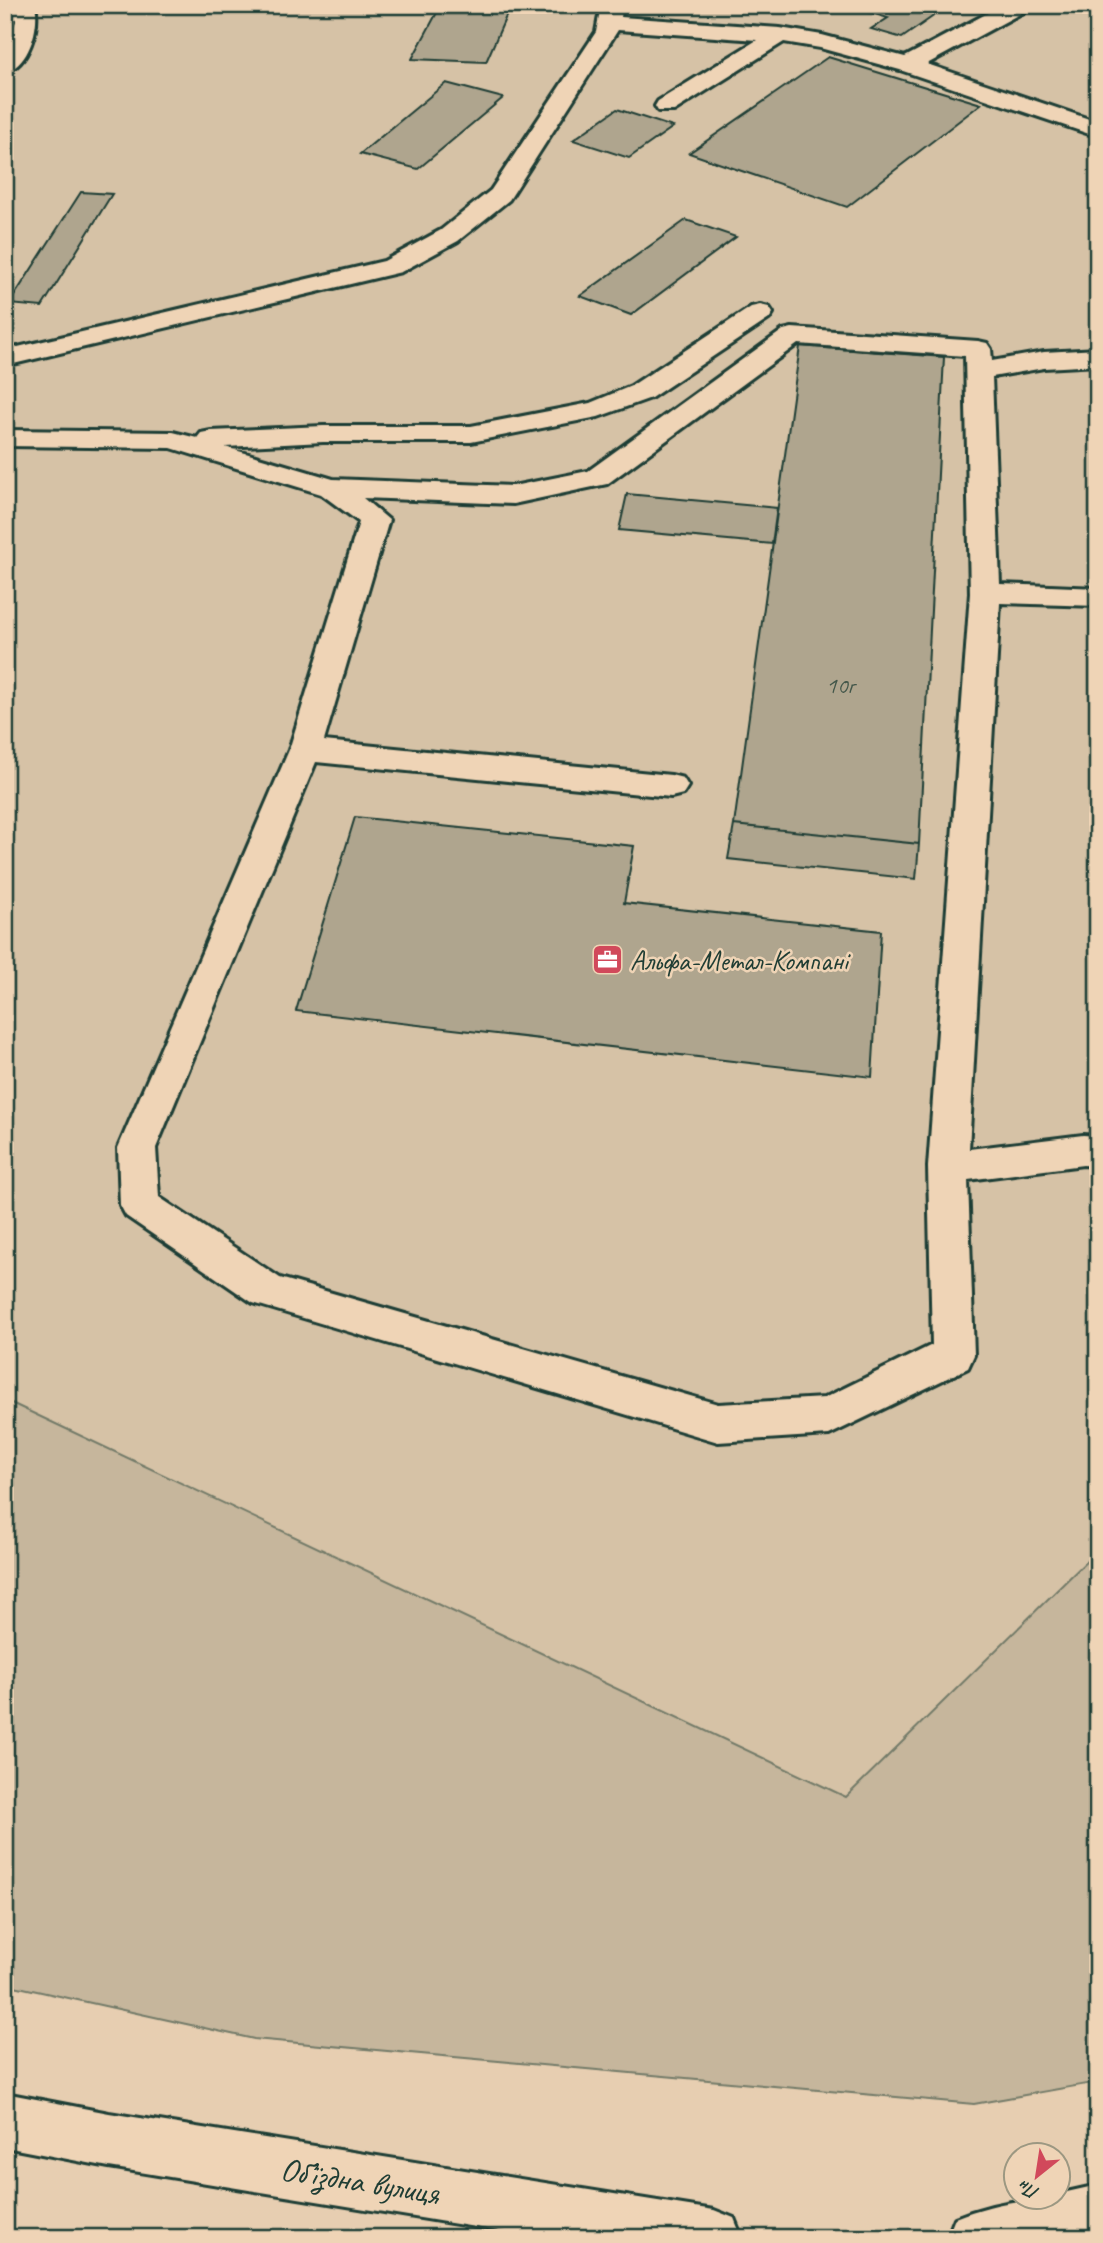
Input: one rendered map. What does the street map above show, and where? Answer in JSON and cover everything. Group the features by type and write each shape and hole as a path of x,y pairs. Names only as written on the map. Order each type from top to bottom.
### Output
{"main road":[{"path":"5,65 27,13 24,5"},
{"path":"908,65 1019,5"},
{"path":"5,358 392,267 440,244 480,216 500,195 607,32 610,14 822,42 908,65 1098,130"},
{"path":"666,106 780,35"},
{"path":"5,438 173,440 253,439 337,433 471,434 532,424 598,409 641,392 760,313"},
{"path":"173,440 331,488 513,495 597,478 792,336 978,349 985,593 948,1167 953,1355 829,1416 718,1423 268,1291 140,1205 137,1147 305,750 374,520 331,488"},
{"path":"979,371 1044,360 1098,357"},
{"path":"985,593 1098,597"},
{"path":"305,750 671,786"},
{"path":"948,1167 1083,1150 1098,1151"},
{"name":"Об’їздна вулиця","path":"5,2120 123,2143 714,2238"},
{"path":"975,2238 1098,2213"}],"shaded area":[{"path":"5,5 1098,5 1098,1550 846,1797 5,1400"},
{"path":"5,1400 846,1797 1098,1550 1098,2082 974,2104 254,2039 5,1984"}],"building":[{"path":"441,5 511,5 486,62 412,59"},
{"path":"845,5 937,5 945,8 902,38 871,29 888,18"},
{"path":"828,57 981,104 847,207 689,153"},
{"path":"446,83 503,98 418,169 360,154"},
{"path":"617,109 673,127 629,158 573,140"},
{"path":"81,192 112,194 42,307 9,304"},
{"path":"686,220 736,237 631,315 580,296"},
{"path":"800,346 944,357 919,844 734,825"},
{"path":"627,494 777,508 772,544 619,530"},
{"path":"355,817 634,846 624,903 881,931 872,1077 296,1011"},
{"path":"734,825 919,844 916,879 728,859"}],"place":[{"name":"Альфа-Метал-Компані","path":"607,960"}]}
